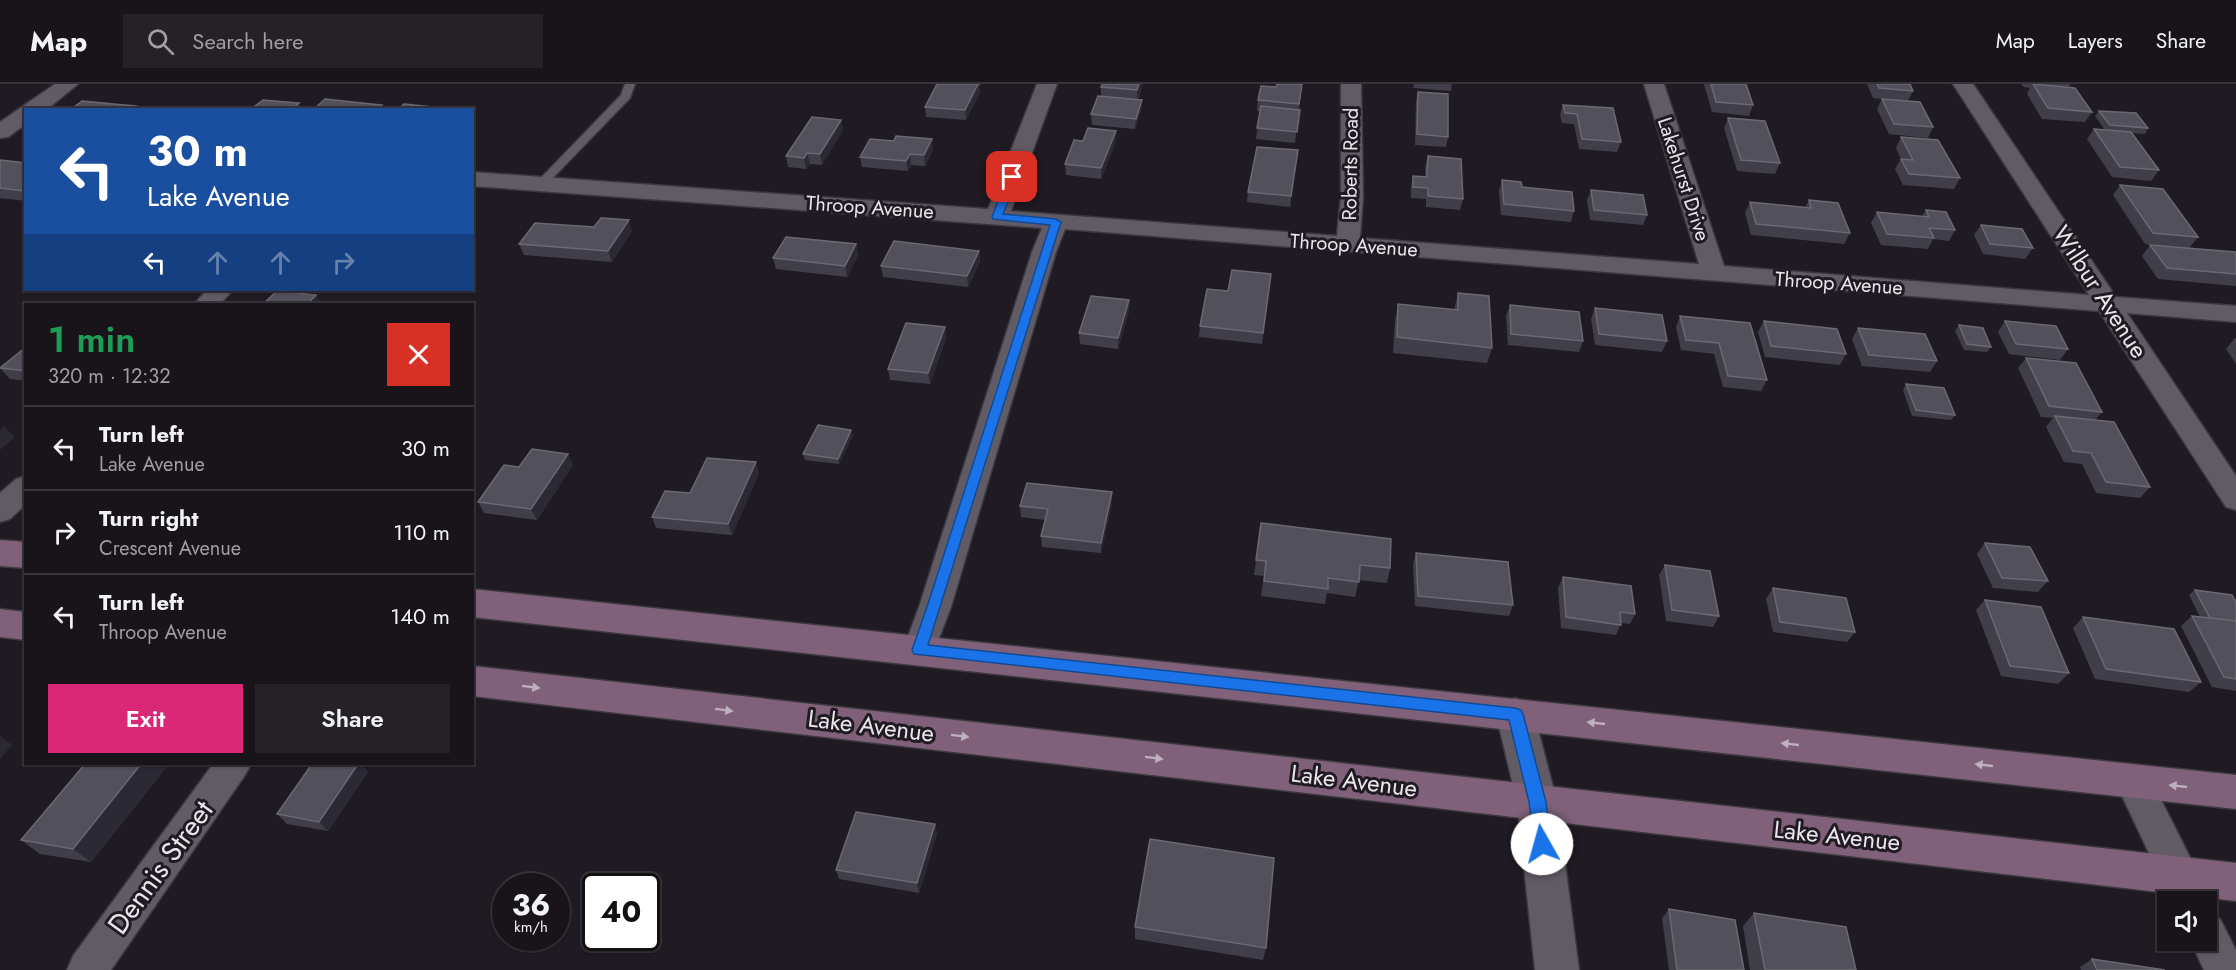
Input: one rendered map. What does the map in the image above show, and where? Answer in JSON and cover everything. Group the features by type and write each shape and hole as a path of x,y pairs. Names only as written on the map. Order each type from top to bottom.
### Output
{"main road":[{"path":"0,553 24,555"},
{"path":"474,603 2236,792"},
{"path":"0,623 24,626"},
{"name":"Lake Avenue","path":"474,681 1537,802 2185,888 2236,882"}],"street":[{"path":"35,108 68,84"},
{"path":"997,217 1047,84"},
{"name":"Roberts Road","path":"1348,244 1352,197 1351,84"},
{"name":"Lakehurst Drive","path":"1654,84 1714,274"},
{"name":"Wilbur Avenue","path":"1963,84 2236,499"},
{"path":"6,139 24,116"},
{"name":"Throop Avenue","path":"474,179 997,217 2236,314"},
{"path":"919,650 935,607 1037,275 1056,222"},
{"path":"207,303 220,291"},
{"path":"0,511 24,488"},
{"path":"1515,714 1537,802 1557,970"},
{"name":"Dennis Street","path":"87,970 232,765"},
{"path":"2133,781 2185,888"},
{"path":"2216,951 2225,970"}],"lane":[{"path":"541,184 626,96 630,84"}],"building":[{"path":"937,84 978,84 965,110 925,107"},
{"path":"1102,84 1139,84 1137,90 1101,87"},
{"path":"1277,84 1302,84 1299,104 1258,100 1261,86 1276,87"},
{"path":"1711,84 1746,84 1753,105 1716,102"},
{"path":"1877,84 1910,84 1913,91 1879,88"},
{"path":"2033,84 2075,88 2092,112 2048,108"},
{"path":"1418,92 1448,94 1448,137 1417,134"},
{"path":"1098,96 1142,100 1136,119 1091,114"},
{"path":"325,99 382,105 379,108 315,108"},
{"path":"1882,99 1920,102 1933,127 1894,124"},
{"path":"263,100 299,103 293,108 253,108"},
{"path":"82,101 136,106 134,108 73,108"},
{"path":"404,104 444,108 399,108"},
{"path":"1563,105 1613,108 1621,142 1582,139 1577,114 1565,113"},
{"path":"1261,106 1300,110 1297,132 1257,128"},
{"path":"2099,111 2136,113 2148,128 2110,125"},
{"path":"812,117 841,120 820,154 807,153 804,158 786,156"},
{"path":"1728,118 1765,121 1780,163 1741,160"},
{"path":"1088,128 1116,131 1101,168 1065,164 1074,140 1083,141"},
{"path":"2094,129 2131,132 2159,170 2120,167"},
{"path":"896,136 932,139 924,155 910,154 906,161 860,157 870,139 894,141"},
{"path":"1901,137 1938,140 1960,178 1909,174 1901,159 1913,160"},
{"path":"1257,147 1298,150 1291,196 1248,192"},
{"path":"1428,156 1461,159 1463,199 1428,196 1428,188 1413,187 1413,176 1427,177"},
{"path":"0,160 24,163 24,191 0,188"},
{"path":"1502,180 1521,182 1522,187 1572,192 1574,211 1504,204"},
{"path":"2120,185 2163,189 2198,237 2153,233"},
{"path":"1591,190 1643,195 1647,215 1594,210"},
{"path":"1809,200 1838,203 1850,233 1756,224 1750,202 1811,208"},
{"path":"1926,210 1946,212 1955,230 1929,228 1934,238 1887,234 1877,212 1929,217"},
{"path":"601,218 629,220 608,251 519,244 535,223 594,227"},
{"path":"1981,225 2022,229 2033,248 1990,244"},
{"path":"786,237 856,244 845,266 773,258"},
{"path":"894,241 979,251 967,276 881,266"},
{"path":"2150,245 2235,252 2236,274 2167,268"},
{"path":"1232,270 1271,274 1263,333 1200,326 1207,289 1228,291"},
{"path":"277,291 316,295 308,303 264,303"},
{"path":"1458,293 1489,296 1492,348 1397,337 1398,304 1458,310"},
{"path":"1091,296 1129,300 1118,338 1079,333"},
{"path":"1510,305 1579,312 1583,341 1511,334"},
{"path":"1595,308 1662,315 1667,341 1599,334"},
{"path":"1680,316 1750,323 1767,380 1728,376 1719,343 1686,340"},
{"path":"1764,321 1837,329 1846,354 1771,346"},
{"path":"2005,321 2056,326 2068,349 2016,344"},
{"path":"906,323 945,327 928,373 888,369"},
{"path":"1959,325 1983,328 1991,347 1967,344"},
{"path":"1858,328 1925,334 1937,361 1869,355"},
{"path":"24,349 24,371 0,368"},
{"path":"2026,358 2076,363 2102,412 2049,406"},
{"path":"1906,384 1944,388 1955,415 1916,410"},
{"path":"2055,416 2114,422 2150,487 2106,482 2091,453 2073,451"},
{"path":"818,425 851,430 838,459 803,454"},
{"path":"532,449 568,454 531,509 478,502 504,465 519,467"},
{"path":"707,458 756,462 728,524 652,517 665,491 690,493"},
{"path":"1027,483 1112,492 1101,543 1041,536 1048,509 1020,506"},
{"path":"1261,523 1391,539 1390,568 1360,565 1359,582 1328,578 1328,589 1264,581 1266,561 1256,560"},
{"path":"1985,543 2030,547 2048,581 2002,578"},
{"path":"1416,553 1508,562 1513,605 1418,596"},
{"path":"1665,565 1710,571 1719,616 1672,610"},
{"path":"1563,577 1631,586 1635,614 1620,612 1621,625 1566,617"},
{"path":"1773,588 1846,598 1855,632 1780,622"},
{"path":"2195,590 2232,595 2236,602 2236,621 2210,618"},
{"path":"1985,600 2041,607 2069,673 2010,666"},
{"path":"2192,616 2236,621 2236,679 2224,677"},
{"path":"2083,617 2174,629 2201,682 2106,669"},
{"path":"84,765 140,765 73,849 21,840"},
{"path":"311,765 357,765 319,822 277,814"},
{"path":"856,812 935,824 917,883 836,870"},
{"path":"1150,839 1274,858 1266,948 1135,927"},
{"path":"1669,909 1735,920 1744,970 1677,970"},
{"path":"1754,913 1846,927 1856,970 1765,970"},
{"path":"2092,959 2165,970 2097,970"}],"route":[{"path":"1012,177 997,217 1056,222 1044,252 935,607 919,650 1515,714 1537,802 1542,844"}]}
